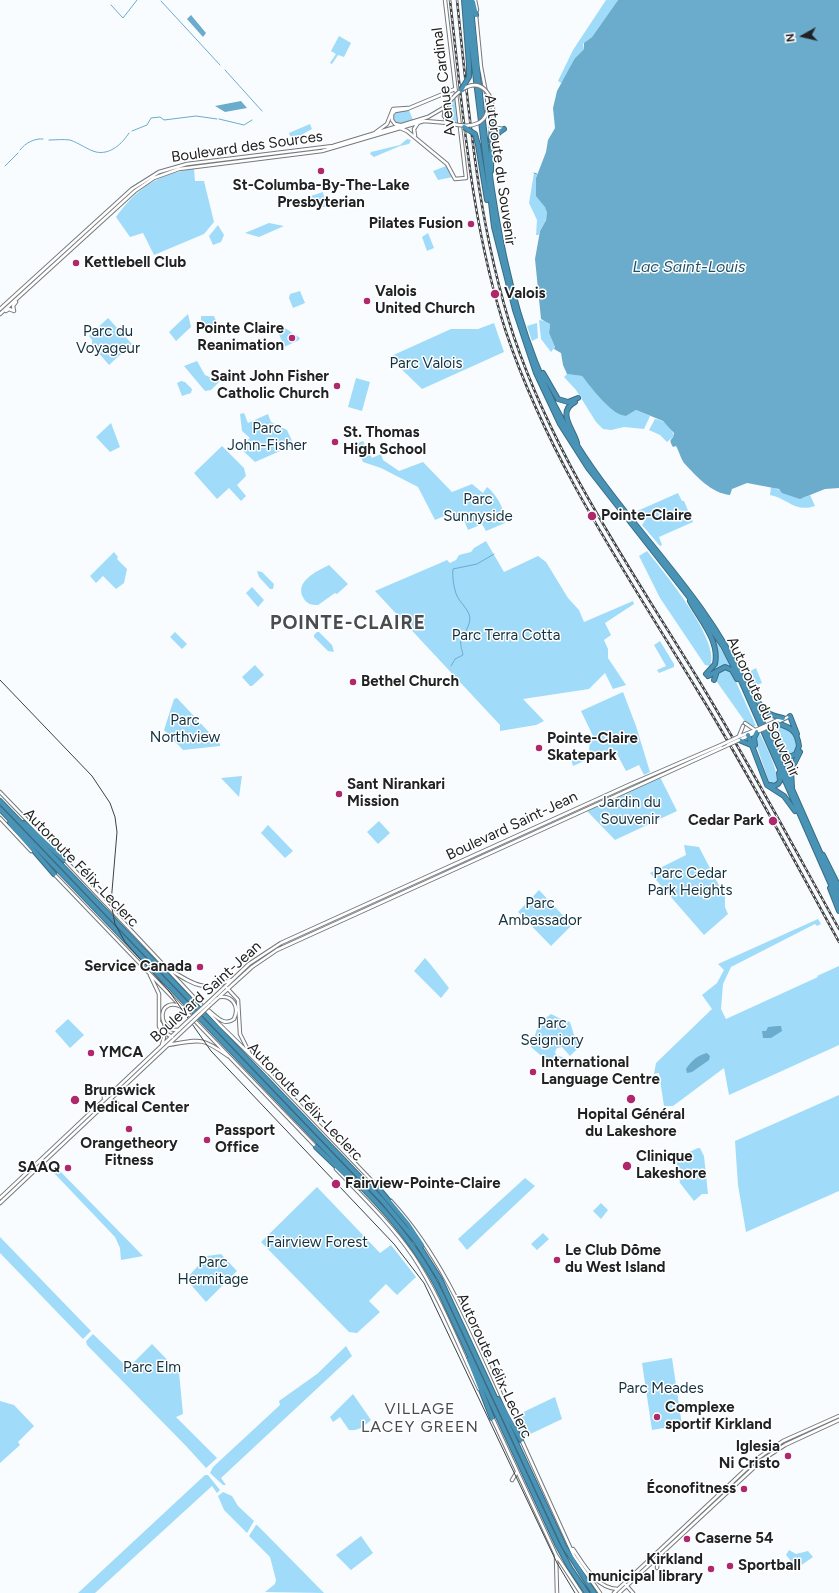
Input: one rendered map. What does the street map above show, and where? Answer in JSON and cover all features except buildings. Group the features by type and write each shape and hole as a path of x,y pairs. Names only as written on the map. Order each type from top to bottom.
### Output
{"highway":[{"path":"461,90 469,77 465,0"},
{"name":"Autoroute du Souvenir","path":"465,0 488,187 498,245 525,344 542,387 560,424 592,474 686,592 718,639 746,692 800,818 839,903"},
{"path":"473,0 476,15"},
{"name":"Autoroute du Souvenir","path":"473,0 491,185 504,254 529,344 550,396 578,448 599,478 705,613 723,640 767,727 794,797 839,895"},
{"path":"491,185 492,120"},
{"path":"464,127 474,133 478,145 489,210 498,245"},
{"path":"491,146 495,134 504,129"},
{"path":"529,344 555,396 566,402 579,399 570,405 566,414 578,448"},
{"path":"686,592 714,646 715,664 707,675 724,667 731,670 746,692"},
{"path":"714,680 717,670"},
{"path":"745,683 766,713 773,717 782,718"},
{"path":"790,716 802,746 791,772 794,797"},
{"path":"767,727 779,753 786,756 794,755 798,752 799,746 794,732 787,726 776,723"},
{"path":"757,730 754,742 768,782 773,786 778,785 780,782 776,763"},
{"path":"748,736 767,785 784,796 800,818"},
{"path":"739,738 753,746"},
{"name":"Autoroute Félix-Leclerc","path":"0,801 387,1205 412,1236 436,1272 564,1546 594,1593"},
{"path":"0,810 54,874"},
{"name":"Autoroute Félix-Leclerc","path":"0,810 403,1232 423,1261 440,1292 557,1544 572,1572 587,1593"},
{"path":"8,810 64,860"},
{"path":"811,836 839,887"},
{"path":"828,881 831,894 839,911"},
{"path":"316,1147 375,1201"},
{"path":"374,1183 413,1231 436,1272"},
{"path":"462,1339 492,1418"},
{"path":"488,1381 521,1440"}],"main road":[{"name":"Avenue Cardinal","path":"418,140 448,164 455,179 466,178 445,0"},
{"path":"464,127 474,125 483,119 488,108 480,56 476,15"},
{"path":"461,90 474,86 485,89 492,99 492,120 496,127 504,129"},
{"path":"418,140 393,122 392,114 396,111 410,108 455,89"},
{"path":"450,90 456,93"},
{"name":"Boulevard des Sources","path":"0,314 135,191 148,181 162,174 188,167 322,151 400,127 433,115 445,107 461,90"},
{"path":"445,107 444,115 447,122"},
{"path":"373,134 387,124 393,110 410,108"},
{"name":"Boulevard des Sources","path":"0,309 130,191 157,173 184,164 330,146 418,123 432,121 447,122 464,127"},
{"path":"418,123 413,132 418,140"},
{"path":"0,314 9,309 14,310 14,305 18,298"},
{"name":"Boulevard Saint-Jean","path":"767,727 782,718 790,716"},
{"name":"Boulevard Saint-Jean","path":"0,1198 162,1045 173,1038 226,988 276,950 790,716"},
{"path":"739,738 744,725 757,730"},
{"name":"Boulevard Saint-Jean","path":"739,738 748,736 757,730"},
{"name":"Boulevard Saint-Jean","path":"210,1003 219,996 234,979 266,952 286,941 631,784 722,746"},
{"path":"0,792 203,1006 374,1183 413,1227 441,1269 569,1543 583,1569 600,1593"},
{"path":"0,818 150,975 184,1008 383,1218 412,1255 436,1296 556,1555 581,1593"},
{"path":"169,970 190,983 198,986 214,986 234,979"},
{"path":"150,975 159,994 159,1027 164,1037 162,1045"},
{"path":"226,988 238,1000 241,1036 252,1057"},
{"path":"203,1006 222,1021 232,1020 236,1014 234,1003 228,997 219,996"},
{"path":"179,1030 172,1030 166,1027 163,1019 163,1012 165,1007 170,1004 184,1008"},
{"path":"160,1021 164,1032 173,1038"},
{"name":"Boulevard Saint-Jean","path":"0,1203 167,1046 179,1030 188,1024"},
{"path":"167,1046 187,1041 202,1042 213,1046 231,1058"},
{"path":"103,1089 105,1095 103,1100"},
{"path":"102,1108 111,1102 117,1103"},
{"path":"89,1119 93,1110"},
{"path":"625,1585 758,1458 783,1441 839,1416"},
{"path":"614,1593 658,1558 766,1457 788,1443 839,1420"},
{"path":"517,1472 512,1480 521,1481"},
{"path":"569,1543 586,1568 602,1585 609,1589 618,1591"},
{"path":"556,1555 558,1568 557,1593"},
{"path":"657,1568 658,1558"},
{"path":"625,1585 633,1593"}],"green space":[{"path":"606,0 618,0 592,37 583,44 584,49 575,58 566,78 561,83 558,81 573,50"},
{"path":"339,36 351,43 344,57 338,55 332,64 330,63 336,54 331,51"},
{"path":"455,99 458,124 450,122 445,116 446,109"},
{"path":"409,110 413,120 399,124 394,121 393,116 396,112"},
{"path":"310,124 312,129 292,140 289,133"},
{"path":"407,139 411,140 409,144 400,146 374,157 370,154 371,152 400,145"},
{"path":"446,166 453,177 438,180 433,171"},
{"path":"194,169 195,181 204,181 214,222 204,234 154,255 143,233 130,237 116,217 140,190 149,184 181,171"},
{"path":"534,173 537,174 536,181 538,191 547,214 546,220 539,235 536,235 537,220 529,203"},
{"path":"323,192 326,207 311,207 311,196"},
{"path":"269,223 284,226 259,237 245,233"},
{"path":"218,225 224,235 221,242 213,245 209,236"},
{"path":"428,233 434,248 427,251 422,237"},
{"path":"300,291 305,303 293,308 289,298 290,294"},
{"path":"188,314 191,327 176,341 169,332"},
{"path":"201,316 214,316 218,326 203,326 201,324"},
{"name":"Parc du Voyageur","path":"108,318 132,344 109,365 92,345 92,340 89,336"},
{"path":"539,320 546,321 550,324 549,333 555,347 551,352 541,339"},
{"name":"Parc Valois","path":"494,323 504,352 422,389 389,357 451,329 478,329"},
{"path":"537,323 538,338 532,341 527,326"},
{"path":"282,326 300,338 299,340 284,347 277,329"},
{"path":"197,361 205,375 212,378 217,377 220,381 211,390 205,391 184,366"},
{"path":"567,374 582,376 599,396 622,415 626,416 636,410 650,416 644,429 624,427 611,430 603,429 596,422 576,390 564,377"},
{"path":"356,378 370,382 362,411 348,407"},
{"path":"181,381 185,382 192,389 191,393 182,396 177,383"},
{"name":"Parc John-Fisher","path":"244,413 248,423 268,414 271,422 287,430 294,445 255,462 239,447 250,438 242,431 240,414"},
{"path":"655,419 664,422 671,430 674,436 667,442 660,435 649,430"},
{"path":"111,423 120,447 110,452 96,437"},
{"name":"Parc Sunnyside","path":"363,441 372,458 381,454 383,460 399,471 423,462 452,492 472,484 483,493 487,487 494,494 500,504 504,513 505,523 486,531 482,524 468,530 464,520 464,515 461,515 457,520 453,512 435,520 418,487 381,468 363,462 355,444"},
{"path":"222,446 244,468 246,476 237,485 246,496 241,501 229,488 217,499 194,473"},
{"path":"771,487 803,498 810,495 815,506 802,508 770,495"},
{"path":"678,493 682,501 684,501 693,522 659,537 662,545 660,546 642,525 646,519 644,516 638,516 635,512"},
{"name":"Parc Terra Cotta","path":"486,541 504,572 538,556 546,562 568,598 579,610 584,622 633,601 634,604 605,623 611,635 604,640 608,649 608,658 626,685 613,689 605,673 589,689 523,699 544,721 536,725 500,731 500,725 375,591 447,560 450,563 456,560 459,555 471,552 474,548"},
{"path":"647,551 677,590 700,624 711,655 710,666 705,665 660,598 639,556"},
{"path":"114,552 118,557 117,559 127,569 124,583 116,589 103,576 96,583 90,576"},
{"path":"329,565 348,584 337,594 335,593 318,605 308,603 305,601 301,593 304,582 318,570"},
{"path":"257,571 262,572 274,584 273,589 270,589 259,577"},
{"path":"252,587 264,600 258,607 246,593"},
{"path":"704,620 732,668 711,672 717,658"},
{"path":"175,632 187,644 182,649 170,637"},
{"path":"317,632 319,632 332,645 334,652 328,651 314,637"},
{"path":"660,641 674,664 674,667 659,673 657,670 666,666 654,645"},
{"path":"255,665 264,675 252,686 250,686 242,677"},
{"path":"756,668 762,683 754,686 747,673"},
{"path":"721,670 727,670 732,673 756,726 751,726 746,723 717,682 716,678"},
{"path":"623,692 636,726 650,772 644,775 639,765 626,771 617,754 609,750 573,766 571,759 589,752 590,738 593,736 581,711"},
{"name":"Parc Northview","path":"177,698 220,744 220,746 183,750 164,730 174,699"},
{"path":"779,726 786,728 793,735 798,745 796,753 787,756 778,749 769,730"},
{"path":"760,734 769,752 774,767 777,780 776,784 771,784 769,782 755,741 757,735"},
{"path":"779,755 796,757 790,769 789,779"},
{"path":"242,776 239,797 221,778"},
{"name":"Jardin du Souvenir","path":"660,777 677,811 615,840 587,811"},
{"path":"561,818 442,873 444,871"},
{"path":"379,821 390,833 378,844 367,832"},
{"path":"268,825 293,851 285,858 261,833"},
{"name":"Parc Cedar Park Heights","path":"684,845 699,847 725,897 725,907 728,914 704,935 650,873 686,855"},
{"name":"Parc Ambassador","path":"539,890 572,925 551,946 518,912"},
{"path":"818,919 821,924 817,926 815,924 731,967 723,984 721,1009 726,1019 839,966 839,1045 729,1095 724,1068 673,1106 664,1106 659,1073 654,1074 656,1063 712,1009 702,995 717,983 724,970 718,964"},
{"path":"425,958 449,988 441,998 414,971"},
{"name":"Parc Seigniory","path":"551,1014 570,1022 574,1035 581,1045 570,1056 562,1047 557,1048 555,1052 556,1055 565,1058 553,1066 531,1047 539,1023"},
{"path":"68,1019 84,1035 70,1048 55,1031"},
{"path":"839,1095 839,1191 746,1232 738,1185 735,1141"},
{"path":"700,1148 704,1156 708,1194 702,1194 694,1201 680,1183 676,1158"},
{"path":"58,1169 143,1256 121,1260 120,1248 115,1237 54,1173"},
{"path":"525,1178 535,1186 467,1250 458,1239"},
{"name":"Fairview Forest","path":"317,1187 380,1253 391,1245 416,1277 397,1295 386,1284 369,1301 380,1312 357,1333 349,1332 261,1242"},
{"path":"601,1203 608,1210 601,1219 593,1211"},
{"path":"543,1233 549,1239 537,1250 531,1244"},
{"path":"0,1237 91,1331 83,1339 0,1253"},
{"name":"Parc Hermitage","path":"221,1254 237,1271 206,1302 186,1279 207,1256"},
{"name":"Parc Elm","path":"93,1334 128,1368 152,1344 179,1372 183,1414 176,1417 217,1458 206,1468 87,1345 86,1341"},
{"path":"346,1346 352,1356 221,1478 226,1485 223,1485 210,1473 213,1467 280,1405 279,1401 317,1374"},
{"name":"Parc Meades","path":"672,1358 682,1425 652,1430 642,1363"},
{"path":"353,1394 371,1420 359,1429 349,1430 340,1417 333,1422 330,1417"},
{"path":"555,1397 562,1419 522,1438 513,1417"},
{"path":"0,1401 14,1405 34,1426 18,1442 20,1445 0,1463"},
{"path":"205,1475 208,1475 220,1490 217,1493 212,1486 95,1593 78,1593"},
{"path":"223,1492 232,1496 238,1506 254,1521 247,1533 224,1510 218,1496"},
{"path":"256,1525 324,1593 265,1592 275,1584 276,1580 270,1557 249,1536"},
{"path":"361,1536 373,1553 351,1570 336,1555"},
{"path":"789,1550 796,1554 808,1551 813,1557 800,1566 800,1569 797,1568 786,1555"}],"water":[{"name":"Lac Saint-Louis","path":"618,0 839,0 839,488 825,489 800,499 782,493 779,489 747,483 732,489 730,495 716,491 704,483 684,463 676,446 673,447 671,444 674,433 663,421 636,410 626,416 614,411 602,400 582,376 567,374 563,365 561,353 554,349 555,347 549,333 550,324 541,319 535,259 540,231 546,220 547,213 545,207 536,196 536,178 546,152 548,140 555,128 553,108 557,91 575,58 584,49 584,43 592,37"},
{"path":"191,15 206,33 203,37 187,19"},
{"path":"241,101 247,108 225,112 215,106"},
{"path":"781,1026 782,1031 771,1038 763,1038 762,1031 766,1031 768,1027"},
{"path":"707,1053 710,1056 709,1060 692,1072 687,1073 686,1069 692,1061"}],"waterway":[{"path":"111,5 123,18 137,0"},
{"path":"161,1 220,65"},
{"path":"225,70 262,111"},
{"path":"132,131 147,125 151,118 160,117 164,120 196,116 217,119"},
{"path":"219,119 244,125 252,120"},
{"path":"49,140 70,140 93,151 106,152 119,145 129,133"},
{"path":"20,150 30,142 37,139 43,139"},
{"path":"5,166 18,153"},
{"path":"451,666 455,659 463,655 461,640 470,620 468,611 456,593 453,579 453,569 477,564 494,554"}],"tram line":[{"path":"0,680 92,776 110,803 115,817 117,832 111,903 115,924 125,942 169,991 211,1051 394,1244 424,1283 557,1563 575,1593"}],"railway":[{"path":"450,0 464,126 476,209 484,251 506,332 524,380 545,427 592,518 736,754 839,942"},
{"path":"457,0 476,170 483,213 502,296 514,337 531,383 573,471 621,555 717,710 839,929"}],"place":[{"name":"St-Columba-By-The-Lake Presbyterian","path":"321,171"},
{"name":"Pilates Fusion","path":"471,224"},
{"name":"Kettlebell Club","path":"76,263"},
{"name":"Valois","path":"495,294"},
{"name":"Valois United Church","path":"367,301"},
{"name":"Pointe Claire Reanimation","path":"292,338"},
{"name":"Saint John Fisher Catholic Church","path":"337,386"},
{"name":"St. Thomas High School","path":"335,442"},
{"name":"Pointe-Claire","path":"592,516"},
{"name":"Bethel Church","path":"353,682"},
{"name":"Pointe-Claire Skatepark","path":"539,748"},
{"name":"Sant Nirankari Mission","path":"339,794"},
{"name":"Cedar Park","path":"773,821"},
{"name":"Service Canada","path":"200,967"},
{"name":"YMCA","path":"91,1053"},
{"name":"International Language Centre","path":"533,1072"},
{"name":"Hopital Général du Lakeshore","path":"631,1099"},
{"name":"Brunswick Medical Center","path":"75,1100"},
{"name":"Orangetheory Fitness","path":"129,1129"},
{"name":"Passport Office","path":"207,1140"},
{"name":"Clinique Lakeshore","path":"627,1166"},
{"name":"SAAQ","path":"68,1168"},
{"name":"Fairview-Pointe-Claire","path":"336,1184"},
{"name":"Le Club Dôme du West Island","path":"557,1260"},
{"name":"Complexe sportif Kirkland","path":"657,1417"},
{"name":"Iglesia Ni Cristo","path":"788,1456"},
{"name":"Éconofitness","path":"744,1489"},
{"name":"Caserne 54","path":"687,1539"},
{"name":"Sportball","path":"730,1566"},
{"name":"Kirkland municipal library","path":"711,1569"}],"district":[{"name":"POINTE-CLAIRE","path":"348,623"},
{"name":"VILLAGE LACEY GREEN","path":"420,1418"}]}
